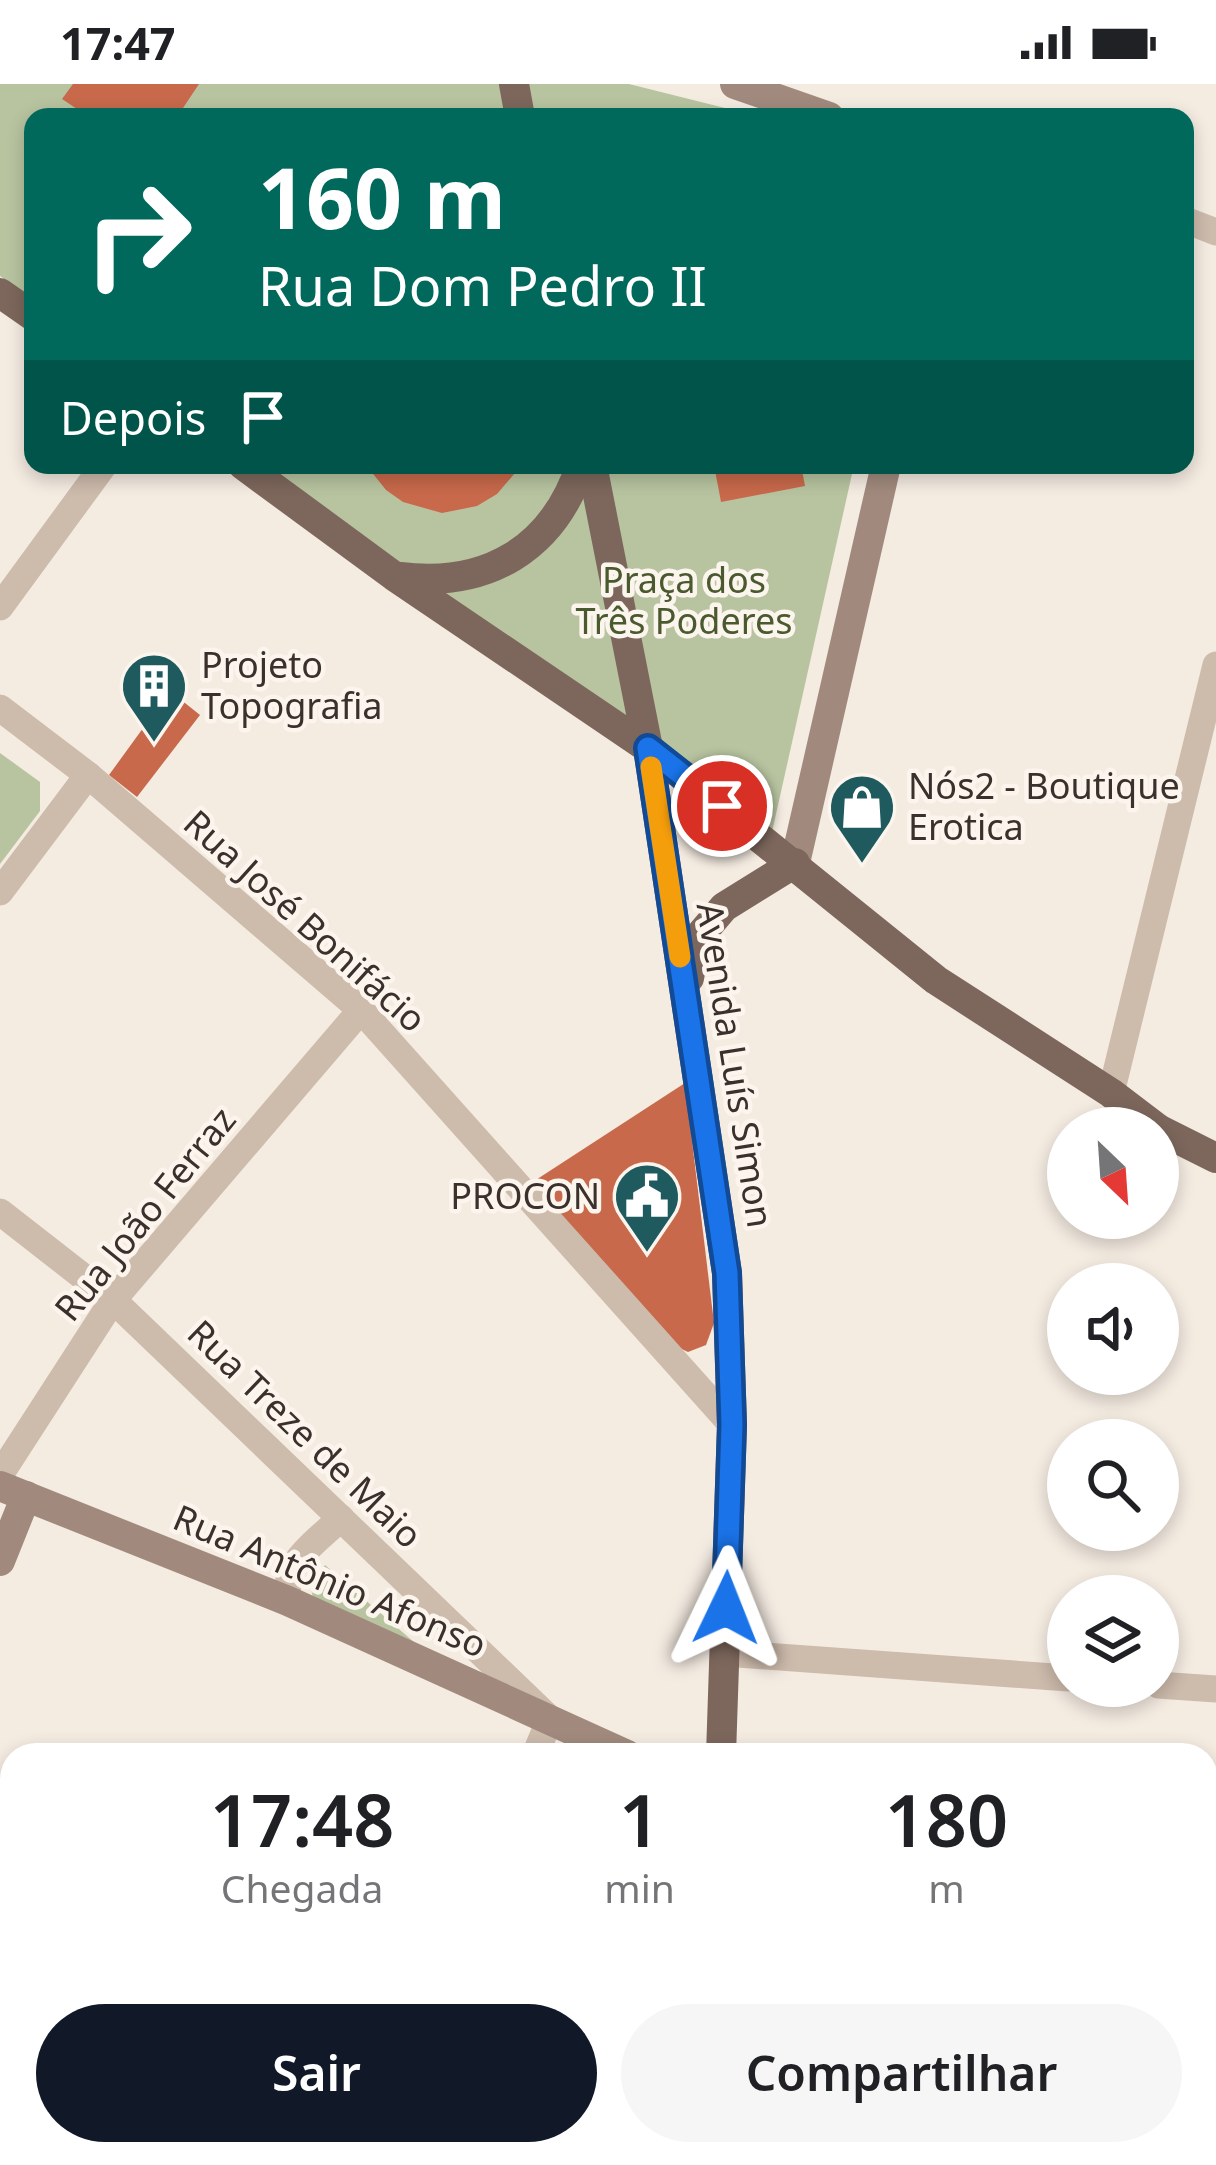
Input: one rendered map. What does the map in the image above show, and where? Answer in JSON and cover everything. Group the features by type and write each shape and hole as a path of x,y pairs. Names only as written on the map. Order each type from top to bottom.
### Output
{"main road":[{"path":"255,474 394,576 648,748 936,980 1130,1107"},
{"path":"394,576 434,581 483,571 524,552 571,496 578,474"},
{"name":"Avenida Luís Simon","path":"594,474 648,748 727,1273 732,1425 721,1743"},
{"path":"686,995 696,940 724,907 795,863"},
{"path":"1179,1139 1216,1158"}],"street":[{"path":"735,84 803,108"},
{"path":"0,607 97,474"},
{"path":"795,863 884,474"},
{"path":"1112,1093 1216,664"},
{"name":"Rua José Bonifácio","path":"0,708 88,776 361,1010 732,1425"},
{"path":"0,892 88,776"},
{"name":"Rua João Ferraz","path":"0,1475 113,1300 361,1010"},
{"name":"Rua Treze de Maio","path":"0,1212 113,1300 550,1719"},
{"path":"0,1561 13,1491"},
{"name":"Rua Antônio Afonso","path":"13,1491 288,1601 601,1743"},
{"path":"288,1601 285,1581 297,1559 341,1518"},
{"path":"724,1653 1047,1676"},
{"path":"1179,1686 1216,1689"},
{"path":"540,1743 550,1719"}],"green space":[{"path":"0,84 629,84 725,108 24,108 24,293 0,276"},
{"name":"Praça dos Três Poderes","path":"275,474 852,474 772,832"},
{"path":"0,753 40,782 40,811 0,864"},
{"path":"325,1565 415,1643 316,1610 311,1589"}],"building":[{"path":"73,84 199,84 183,108 76,108 62,99"},
{"path":"373,474 514,474 497,494 477,506 442,513 403,502"},
{"path":"716,474 803,474 805,486 721,502"},
{"name":"Projeto Topografia","path":"170,691 200,715 137,797 109,775"},
{"name":"PROCON","path":"685,1083 714,1323 706,1345 688,1352 671,1344 525,1187"}],"slow traffic":[{"path":"651,767 680,957"}],"place":[{"name":"Projeto Topografia","path":"154,745"},
{"name":"Nós2 - Boutique Erotica","path":"862,866"},
{"name":"PROCON","path":"647,1255"}],"route":[{"path":"722,806 648,748 727,1273 732,1425 726,1608"}]}
